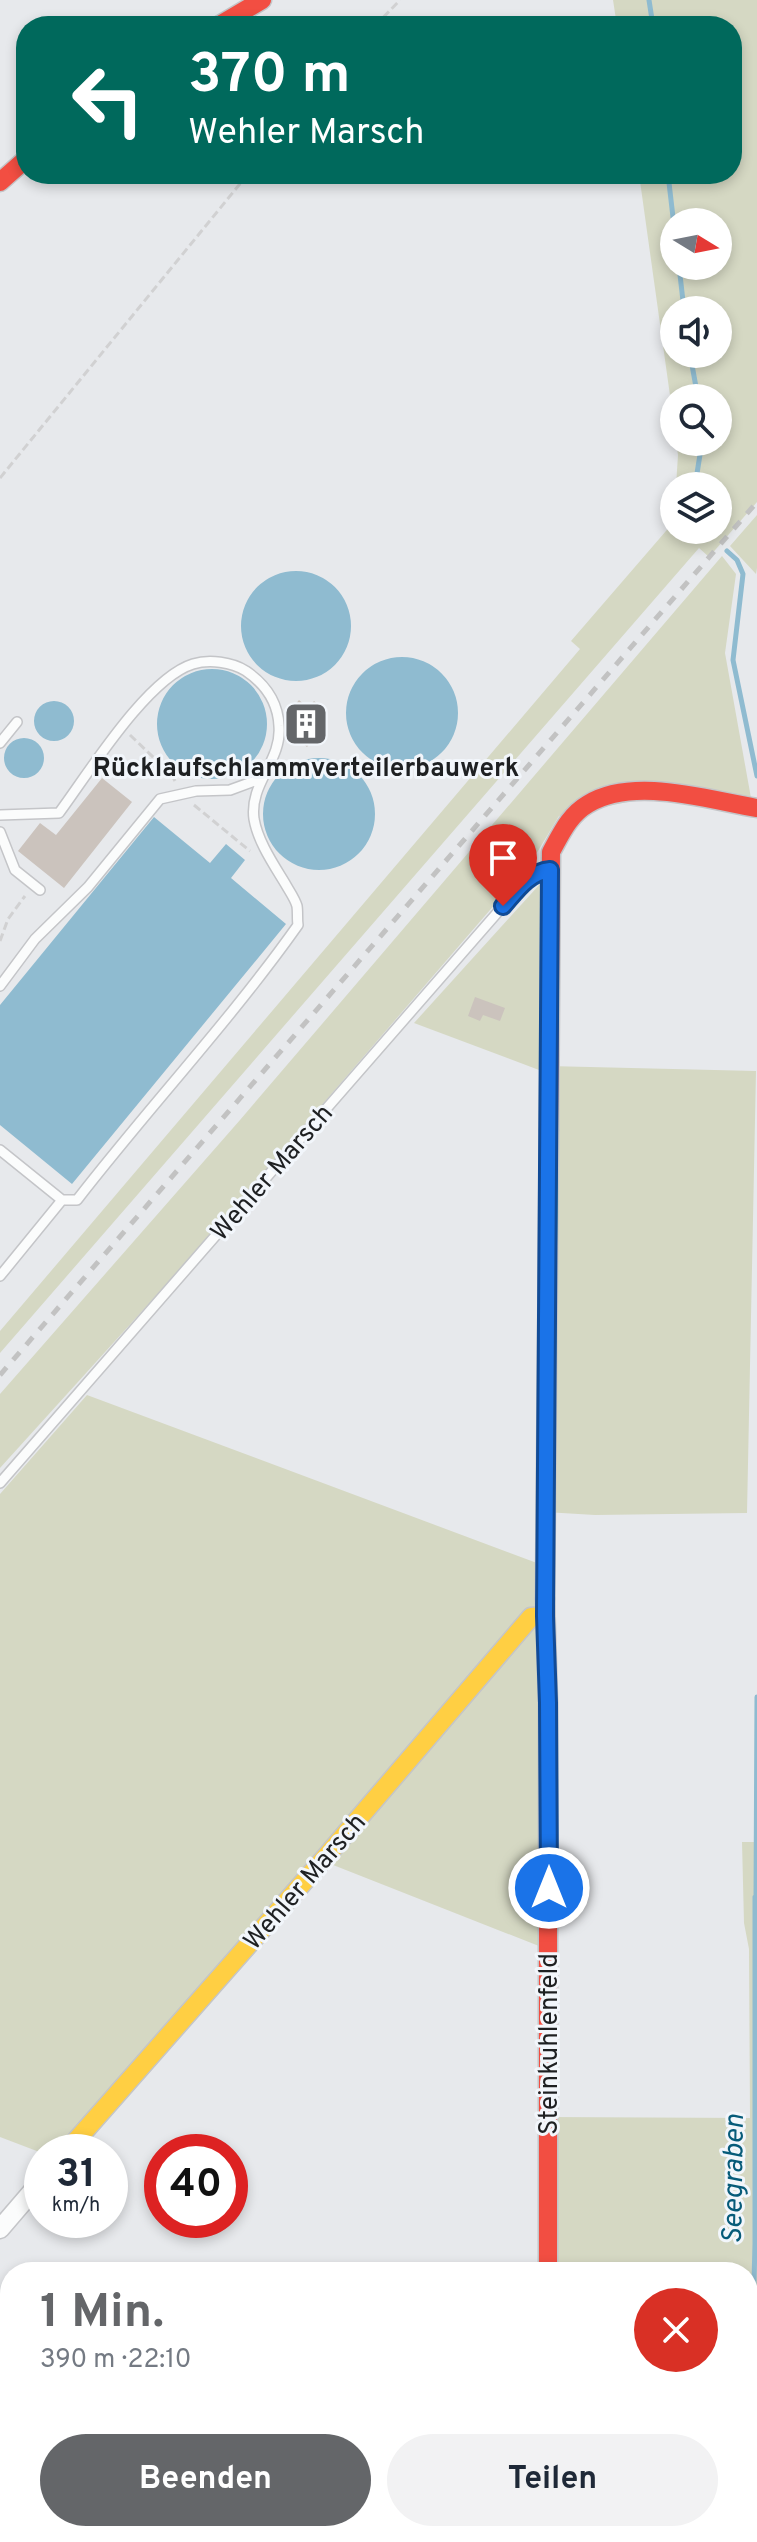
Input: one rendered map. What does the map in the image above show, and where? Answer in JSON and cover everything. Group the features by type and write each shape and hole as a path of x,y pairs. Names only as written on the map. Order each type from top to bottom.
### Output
{"main road":[{"path":"235,16 262,0"},
{"path":"0,182 16,168"},
{"name":"Steinkuhlenfeld","path":"548,2262 548,1703 545,1616 551,852 567,819 582,805 598,798 643,791 671,792 756,808"},
{"name":"Wehler Marsch","path":"82,2134 313,1872 531,1617 545,1616"}],"street":[{"path":"0,2229 24,2201"}],"lane":[{"path":"0,815 59,813 125,722 165,681 192,664 215,661 238,666 259,679 273,698 279,727 276,751 260,779 254,818 262,842 297,904 298,925 177,1080 77,1200 62,1200 0,1150"},
{"path":"0,743 17,722"},
{"path":"0,986 35,939 88,887 160,799 196,791 230,790 260,779"},
{"path":"0,832 15,870 37,888"},
{"name":"Wehler Marsch","path":"0,1483 524,882 540,871 550,870"},
{"path":"0,1276 62,1200"}],"path":[{"path":"385,16 400,0"},
{"path":"0,478 240,184"},
{"path":"0,941 8,919 37,888"}],"green space":[{"path":"613,0 757,0 757,502 732,531 732,472 677,472 678,456 732,456 732,384 668,384 666,368 732,368 732,296 660,296 660,324 640,184 742,184 742,16 615,16"},
{"path":"757,515 756,574 730,546"},
{"path":"660,538 660,544 720,544 709,557 699,548 0,1353 0,1331 580,649 571,641"},
{"path":"722,556 736,574 725,653 751,798 701,787 559,816 515,881 183,1266 0,1468 0,1394 240,1120"},
{"path":"540,884 539,1070 414,1023"},
{"path":"548,1066 756,1071 747,1513 595,1515 545,1512"},
{"path":"87,1395 545,1566 549,1950 323,1861 82,2134 24,2134 24,2146 0,2137 0,1494"},
{"path":"742,1842 757,1842 757,2262 548,2262 547,2117 750,2118 749,1949 744,1923"}],"water":[{"path":"296,571 317,575 335,587 347,605 351,626 347,647 335,665 317,677 296,681 275,677 257,665 245,647 241,626 245,605 257,587 275,575"},
{"path":"402,657 423,662 441,674 453,692 458,713 453,734 441,752 423,764 402,769 381,764 363,752 351,734 346,713 351,692 363,674 381,662"},
{"path":"212,669 233,673 251,685 263,703 267,724 263,745 251,763 233,775 212,779 191,775 173,763 161,745 157,724 161,703 173,685 191,673"},
{"path":"54,701 68,707 74,721 68,735 54,741 40,735 34,721 40,707"},
{"path":"24,738 38,744 44,758 38,772 24,778 10,772 4,758 10,744"},
{"path":"319,758 340,763 358,775 370,793 375,814 370,835 358,853 340,865 319,870 298,865 280,853 268,835 263,814 268,793 280,775 298,763"},
{"path":"154,817 210,863 226,844 245,860 231,878 286,924 72,1184 0,1125 0,1005"}],"building":[{"name":"Rücklaufschlammverteilerbauwerk","path":"299,700 308,708 314,701 326,711 314,727 319,731 307,747 301,742 305,736 293,727 298,721 288,713"},
{"path":"102,778 132,802 64,888 18,851 40,823 56,835"},
{"path":"475,997 505,1008 500,1021 483,1015 480,1021 468,1016"}],"waterway":[{"path":"649,0 651,16"},
{"path":"669,184 672,208"},
{"path":"681,280 682,296"},
{"path":"693,368 695,384"},
{"path":"697,472 700,456"},
{"path":"727,551 737,560 743,574 733,660 757,776"},
{"path":"756,1898 757,1697"},
{"name":"Seegraben","path":"755,1897 755,2262"}],"railway":[{"path":"0,1375 757,502"}],"traffic: fast":[{"path":"545,1599 549,1130"}],"traffic: slow":[{"path":"82,2134 531,1617 545,1616"}],"traffic: jam":[{"path":"235,16 262,0"},
{"path":"0,182 16,168"},
{"path":"549,1130 551,852 566,825 588,804 627,792 671,792 757,808"},
{"path":"545,1599 548,1703 548,2262"}],"place":[{"name":"Rücklaufschlammverteilerbauwerk","path":"306,724"}],"route":[{"path":"503,906 524,882 540,871 550,870 545,1616 549,1888"}]}
